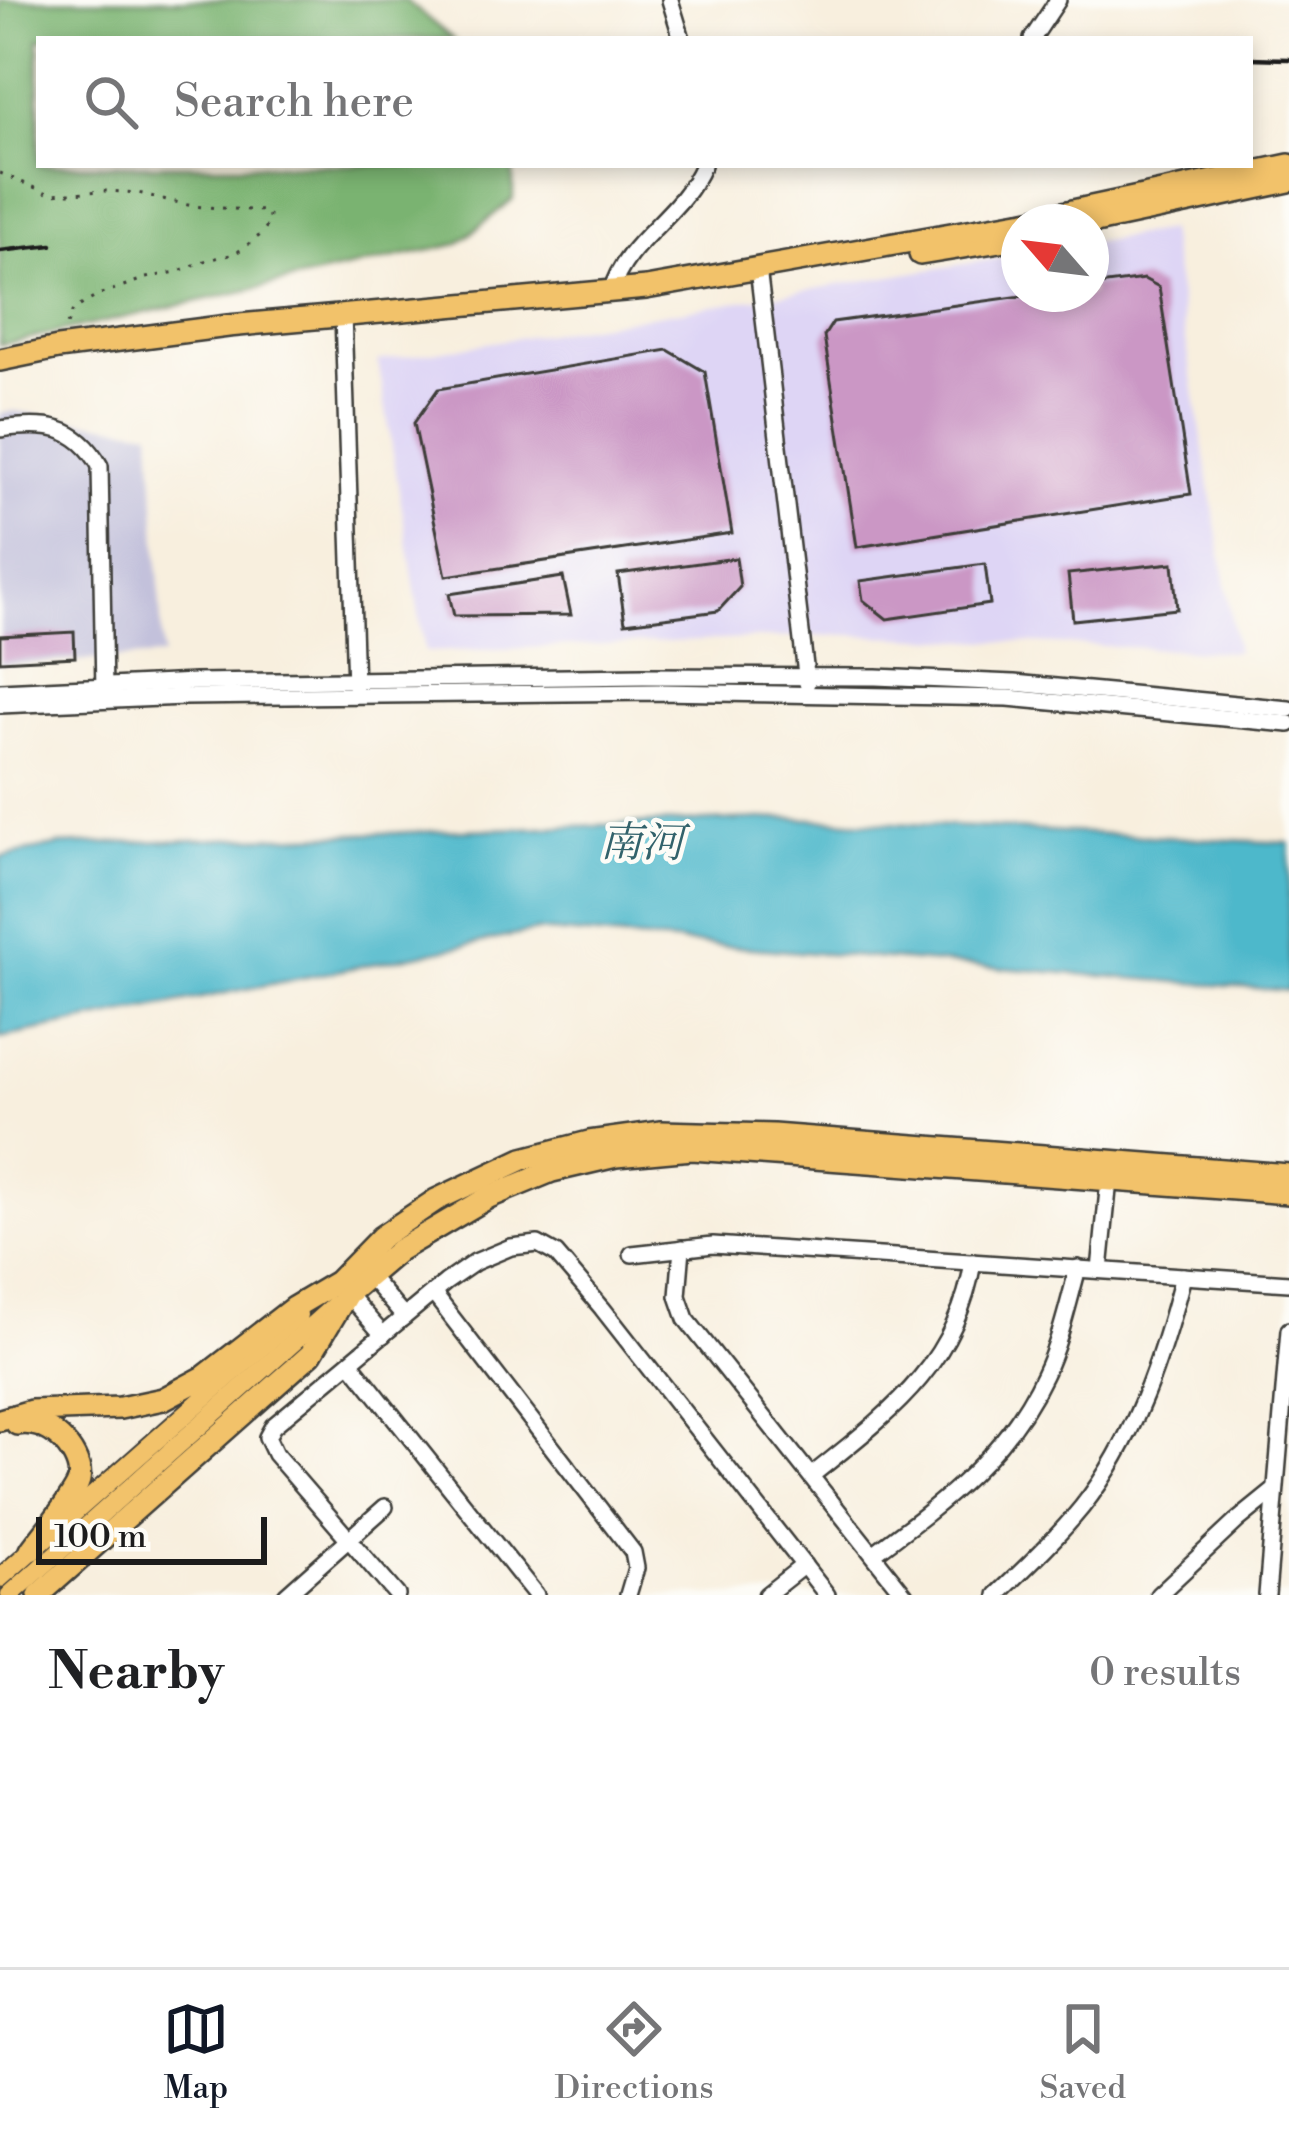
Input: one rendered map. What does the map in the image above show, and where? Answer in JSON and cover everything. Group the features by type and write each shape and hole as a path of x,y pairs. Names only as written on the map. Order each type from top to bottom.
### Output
{"highway":[{"path":"1105,204 1289,165"},
{"path":"1109,220 1289,181"},
{"path":"0,360 229,326 643,301 1001,226"},
{"path":"343,321 759,275 1001,241"},
{"path":"39,1595 311,1354 342,1288 363,1268 381,1238 436,1200 523,1159 589,1142 661,1132 1289,1174"},
{"path":"363,1268 489,1197 553,1171 616,1156 692,1149 1289,1193"},
{"path":"0,1420 31,1411 120,1408 163,1399 204,1377 293,1308 342,1288"},
{"path":"0,1432 24,1422 42,1426 70,1449 78,1466 79,1482 36,1558"}],"main road":[{"path":"10,1595 36,1558 342,1288"},
{"path":"0,1577 36,1558"}],"street":[{"path":"670,0 681,36"},
{"path":"1034,36 1058,0"},
{"path":"611,292 617,272 651,230 682,202 701,168"},
{"path":"759,275 808,694"},
{"path":"343,321 355,687"},
{"path":"0,429 66,430 88,445 100,466 104,693"},
{"path":"0,691 104,693 806,676 1014,683 1289,710"},
{"path":"355,687 1008,698 1289,724"},
{"path":"0,705 104,693"},
{"path":"1100,1270 1109,1180"},
{"path":"397,1595 274,1454 267,1437 273,1426 475,1262 511,1247 538,1244 556,1254 602,1308 827,1595"},
{"path":"632,1254 713,1245 1289,1283"},
{"path":"682,1248 678,1296 686,1319 905,1595"},
{"path":"811,1475 916,1386 940,1354 959,1316 973,1262"},
{"path":"363,1268 404,1317"},
{"path":"873,1554 941,1504 991,1457 1017,1422 1045,1374 1078,1268"},
{"path":"997,1595 1052,1542 1112,1460 1136,1418 1163,1350 1184,1276"},
{"path":"342,1288 383,1335"},
{"path":"433,1293 633,1552 635,1568 628,1595"},
{"path":"1267,1595 1289,1330"},
{"path":"350,1362 536,1595"},
{"path":"1158,1595 1275,1490"},
{"path":"286,1595 385,1507"},
{"path":"766,1595 803,1565"}],"path":[{"path":"0,172 50,194 138,194 269,215 260,236 235,254 146,278 73,310 58,348"}],"shaded area":[{"path":"1168,230 1237,652 849,635 425,652 378,361 1001,258 1001,312 1109,312 1109,240"},
{"path":"15,411 151,431 163,656 0,665 0,413"}],"green space":[{"path":"0,0 405,0 449,36 36,36 36,168 513,168 513,199 458,244 0,345"}],"water":[{"name":"南河","path":"791,818 1289,843 1289,991 537,931 0,1038 0,857 60,845"}],"building":[{"path":"1144,279 1159,287 1191,494 857,547 824,336 833,322 1001,299 1001,312 1109,312 1109,284"},
{"path":"668,350 705,372 732,533 446,576 414,423 438,389"},
{"path":"736,558 740,587 718,611 625,623 618,574"},
{"path":"1173,563 1177,609 1073,620 1068,574"},
{"path":"985,564 990,604 887,619 863,600 860,581"},
{"path":"563,577 571,615 454,616 449,594"},
{"path":"74,632 75,657 0,661 0,636"}],"railway":[{"path":"1253,58 1289,59"},
{"path":"0,251 52,245"}]}
